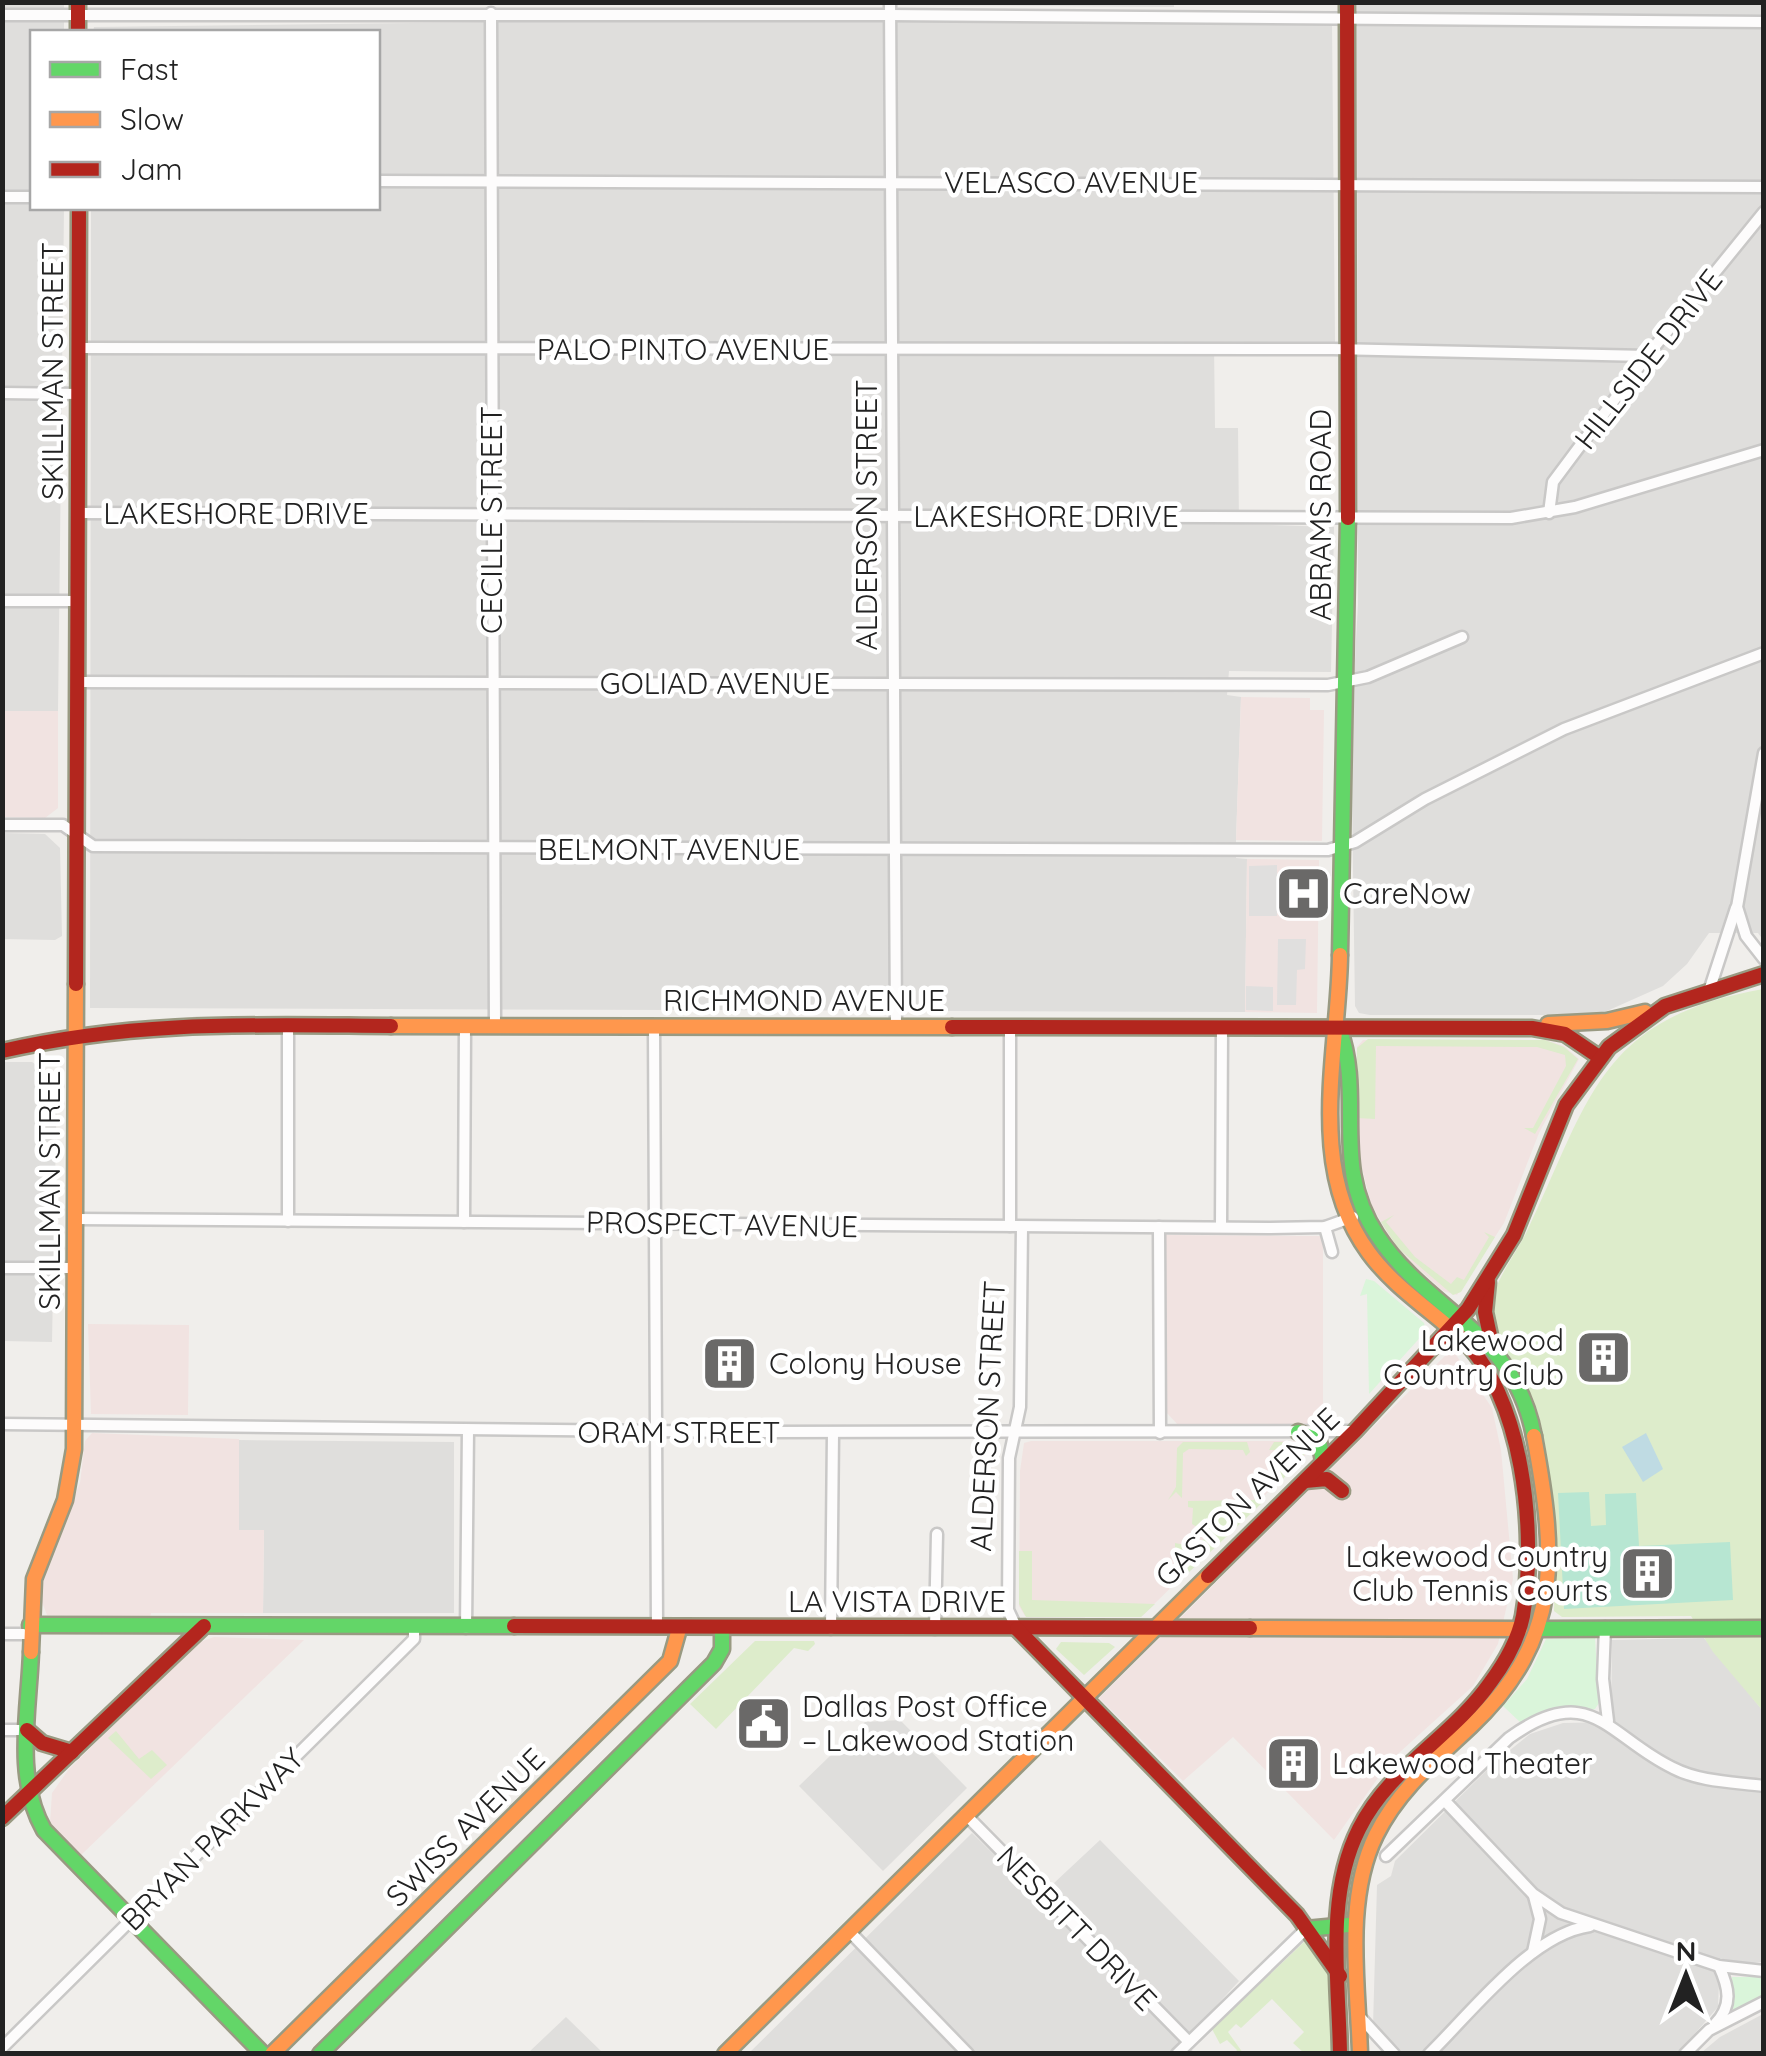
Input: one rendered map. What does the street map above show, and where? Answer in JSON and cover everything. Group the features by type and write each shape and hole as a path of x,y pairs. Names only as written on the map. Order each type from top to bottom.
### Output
{"main road":[{"name":"ABRAMS ROAD","path":"1347,2 1349,518 1339,1028 1347,1046 1351,1164 1366,1213 1390,1254 1462,1316 1494,1350 1525,1404 1538,1472 1546,1556 1541,1628 1522,1669 1500,1700 1390,1811 1374,1840 1360,1892 1360,2054"},
{"name":"SKILLMAN STREET","path":"79,210 73,1470 65,1500 40,1557 30,1630 28,1794 44,1830 263,2054"},
{"name":"GASTON AVENUE","path":"729,2052 1150,1629 1355,1431 1462,1316 1488,1281 1535,1188 1557,1123 1599,1057 1626,1032 1665,1006 1710,988 1764,974"},
{"path":"1532,1028 1623,1018 1665,1006"},
{"name":"RICHMOND AVENUE","path":"2,1051 77,1034 158,1025 1532,1028 1565,1034 1599,1057"},
{"name":"ABRAMS ROAD","path":"1339,1028 1331,1044 1332,1155 1349,1219 1382,1271 1476,1353 1497,1386 1510,1418 1528,1576 1520,1629 1501,1671 1476,1704 1382,1793 1353,1843 1343,1885 1340,2054"},
{"path":"1488,1281 1485,1312 1494,1350"},
{"path":"1298,1432 1319,1441 1324,1461"},
{"path":"1518,1474 1538,1472"},
{"path":"1304,1481 1326,1479 1342,1491"},
{"path":"156,1626 170,1639 163,1664"},
{"name":"LA VISTA DRIVE","path":"30,1630 156,1626 1520,1629"},
{"path":"2,1818 204,1626"},
{"name":"SWISS AVENUE","path":"272,2054 670,1662 677,1650 679,1628"},
{"name":"SWISS AVENUE","path":"320,2054 714,1663 722,1649 722,1628"},
{"name":"LA VISTA DRIVE","path":"1541,1628 1764,1628"},
{"path":"1017,1629 1306,1929 1340,1976"},
{"path":"27,1730 42,1743 72,1752"},
{"path":"1360,1892 1355,1877 1357,1864 1381,1808 1382,1793"},
{"path":"491,1842 511,1863"},
{"path":"1306,1929 1359,1926"}],"street":[{"path":"2,15 78,8 491,13 585,8 890,9 1347,20 1764,22"},
{"name":"ALDERSON STREET","path":"890,9 896,1027"},
{"name":"CECILLE STREET","path":"491,13 495,1026"},
{"name":"VELASCO AVENUE","path":"380,180 1764,187"},
{"path":"2,197 30,197"},
{"name":"HILLSIDE DRIVE","path":"1549,513 1552,482 1647,356 1764,212"},
{"name":"PALO PINTO AVENUE","path":"79,348 1348,350 1647,356"},
{"path":"2,393 79,394"},
{"name":"LAKESHORE DRIVE","path":"79,513 1462,519 1549,513 1764,450"},
{"path":"2,600 79,601"},
{"name":"GOLIAD AVENUE","path":"79,682 1343,683 1368,677 1462,637"},
{"path":"1341,848 1564,729 1764,653"},
{"path":"1710,988 1737,907 1759,811 1764,752"},
{"name":"BELMONT AVENUE","path":"2,825 63,825 93,846 1341,848"},
{"path":"1737,907 1746,936 1764,959"},
{"path":"288,1025 288,1221"},
{"path":"464,1222 466,1026"},
{"path":"654,1026 658,1628"},
{"name":"ALDERSON STREET","path":"1010,1028 1020,1407 1009,1458 1008,1610 1017,1629"},
{"path":"1221,1228 1222,1028"},
{"name":"PROSPECT AVENUE","path":"76,1219 1221,1228 1325,1227 1366,1213"},
{"path":"1160,1227 1160,1433"},
{"path":"1325,1227 1332,1252"},
{"path":"2,1268 76,1268"},
{"name":"ORAM STREET","path":"2,1424 1014,1434 1355,1431"},
{"path":"466,1628 468,1430"},
{"path":"831,1629 833,1433"},
{"path":"935,1629 937,1534"},
{"name":"BRYAN PARKWAY","path":"2,2048 414,1639 414,1627"},
{"path":"1605,1627 1603,1679 1608,1721"},
{"name":"LA VISTA DRIVE","path":"1520,1629 1541,1628"},
{"name":"LA VISTA DRIVE","path":"2,1634 30,1630"},
{"path":"1386,1856 1528,1724 1566,1714 1608,1721 1672,1768 1706,1778 1764,1786"},
{"path":"2,1730 27,1730"},
{"path":"1445,1801 1533,1894 1592,1926 1719,1966 1764,1971"},
{"name":"NESBITT DRIVE","path":"966,1814 1189,2042"},
{"path":"1533,1894 1540,1918 1533,1953"},
{"path":"1429,2054 1533,1953 1558,1934 1592,1926"},
{"path":"1177,2054 1306,1929"},
{"path":"850,1932 968,2054"},
{"path":"1685,2054 1728,2006 1727,1984 1719,1966"},
{"path":"1709,2030 1764,2002"},
{"path":"1360,2017 1394,2054"}],"shaded area":[{"path":"1174,2 1174,7 680,3"},
{"path":"2,3 64,3 64,30 30,30 30,210 64,210 58,711 3,711"},
{"path":"1357,3 1763,3 1763,940 1758,933 1709,933 1687,964 1663,986 1598,1015 1370,1015 1359,1013 1355,1006 1351,733 1358,604"},
{"path":"737,19 1332,24 1335,342 1214,344 1215,428 1238,428 1239,524 1334,527 1331,672 1229,671 1227,695 1241,697 1236,858 1247,859 1245,1012 90,1008 91,210 380,210 380,30 93,30"},
{"path":"1241,697 1310,698 1310,710 1324,710 1322,841 1236,840"},
{"path":"3,711 58,711 58,808 45,818 3,817"},
{"path":"3,833 45,834 60,848 62,936 55,940 3,939"},
{"path":"1247,859 1319,860 1317,1013 1245,1012"},
{"path":"1277,865 1277,916 1249,916 1249,866"},
{"path":"1278,939 1306,939 1305,969 1297,970 1296,1005 1277,1005"},
{"path":"1246,986 1273,987 1273,1011 1246,1010"},
{"path":"1363,1040 1545,1040 1564,1046 1579,1059 1539,1133 1504,1223 1457,1295 1443,1291 1397,1250 1371,1204 1355,1140 1357,1047"},
{"path":"3,1062 32,1062 57,1080 52,1342 3,1341"},
{"path":"1166,1235 1323,1236 1323,1426 1179,1426 1166,1412"},
{"path":"88,1324 189,1325 188,1415 91,1414"},
{"path":"1452,1349 1492,1408 1501,1450 1513,1579 1498,1644 1473,1686 1390,1761 1334,1840 1233,1737 1183,1781 1099,1698"},
{"path":"92,1433 239,1439 239,1530 264,1530 263,1613 151,1613 150,1618 47,1615 40,1597 45,1567 80,1483 85,1441"},
{"path":"239,1440 454,1442 454,1613 263,1613 264,1531 239,1530"},
{"path":"1307,1441 1313,1448 1141,1617 1025,1616 1019,1606 1020,1471 1024,1443"},
{"path":"214,1637 304,1640 79,1857 50,1823 52,1793 69,1769 197,1643"},
{"path":"1704,1638 1763,1711 1763,1962 1739,1964 1720,1958 1718,2007 1678,2053 1401,2053 1373,2026 1377,1885 1391,1876 1395,1861 1495,1762 1530,1734 1563,1723 1611,1722 1612,1640"},
{"path":"900,1720 967,1788 883,1871 799,1786 865,1722"},
{"path":"972,1833 1038,1898 1100,1840 1239,1981 1183,2042 1195,2053 748,2054"},
{"path":"1763,2014 1763,2053 1701,2053 1720,2037"},
{"path":"566,2017 603,2053 528,2053"}],"green space":[{"path":"1763,989 1763,1711 1713,1652 1691,1616 1562,1617 1554,1611 1552,1508 1542,1429 1532,1397 1490,1319 1490,1308 1586,1104 1607,1071 1633,1043 1666,1020 1708,1002"},
{"path":"1368,1039 1545,1040 1564,1047 1578,1059 1535,1134 1524,1128 1533,1128 1566,1066 1565,1055 1537,1047 1376,1046 1375,1119 1357,1118 1357,1048"},
{"path":"1394,1215 1386,1222 1415,1257 1451,1284 1457,1277 1464,1280 1489,1237 1484,1232 1495,1237 1461,1292 1453,1295 1398,1248 1381,1222"},
{"path":"1366,1279 1374,1281 1424,1323 1426,1331 1369,1394 1367,1294 1360,1296"},
{"path":"1183,1442 1247,1442 1250,1452 1246,1456 1243,1450 1189,1449 1183,1453 1182,1498 1176,1492 1168,1500 1176,1487 1177,1448"},
{"path":"1274,1442 1306,1442 1312,1446 1275,1488 1269,1484 1279,1471 1280,1450 1269,1450"},
{"path":"1256,1491 1263,1502 1187,1574 1175,1574 1175,1543 1195,1547 1204,1539 1202,1530 1192,1524 1193,1508 1188,1507 1188,1501 1254,1500"},
{"name":"Lakewood Country Club Tennis Courts","path":"1589,1492 1591,1526 1606,1525 1605,1494 1636,1493 1639,1546 1730,1542 1733,1600 1564,1609 1558,1493"},
{"path":"1019,1551 1032,1551 1032,1600 1155,1604 1141,1617 1026,1617 1019,1604"},
{"path":"1595,1638 1599,1703 1595,1709 1521,1723 1503,1706 1527,1679 1546,1639"},
{"path":"755,1641 815,1644 808,1651 794,1648 716,1729 690,1704"},
{"path":"1061,1642 1109,1643 1115,1647 1084,1675 1056,1649"},
{"path":"116,1731 139,1759 152,1750 167,1765 151,1779 108,1738"},
{"path":"1304,1942 1311,1944 1330,1972 1331,2053 1304,2053 1293,2043 1304,2032 1272,1999 1241,2028 1236,2024 1228,2032 1243,2053 1235,2053 1237,2050 1227,2040 1220,2044 1212,2029"},
{"path":"1732,1977 1763,1977 1763,1996 1733,2013"}],"water":[{"path":"1646,1433 1663,1469 1643,1482 1622,1447"}],"traffic: fast":[{"path":"1340,955 1348,518"},
{"path":"1339,1028 1349,1080 1351,1157 1363,1209 1398,1262 1489,1346 1508,1371 1524,1400 1534,1436"},
{"path":"1298,1432 1319,1441 1323,1461"},
{"path":"30,1625 514,1626"},
{"path":"1541,1629 1764,1628"},
{"path":"320,2054 714,1663 722,1649 722,1629"},
{"path":"31,1652 26,1766 35,1810 44,1830 263,2054"},
{"path":"1306,1929 1348,1925"}],"traffic: slow":[{"path":"1340,955 1330,1108 1337,1184 1349,1219 1369,1253 1400,1287 1459,1336"},
{"path":"31,1652 34,1579 65,1500 74,1449 76,984"},
{"path":"1548,1024 1607,1021 1645,1012"},
{"path":"391,1026 952,1027"},
{"path":"1360,2054 1356,1914 1366,1860 1376,1835 1406,1789 1501,1693 1523,1660 1538,1627 1546,1592 1548,1556 1547,1519 1534,1436"},
{"path":"725,2054 1208,1576"},
{"path":"1250,1628 1520,1629"},
{"path":"272,2054 670,1661 679,1629"}],"traffic: jam":[{"path":"78,2 78,30"},
{"path":"1347,2 1348,518"},
{"path":"76,984 79,210"},
{"path":"1208,1576 1355,1431 1468,1309 1514,1235 1566,1105 1609,1047 1665,1006 1764,974"},
{"path":"2,1051 148,1029 391,1026"},
{"path":"952,1027 1532,1028 1565,1034 1599,1057"},
{"path":"1488,1282 1485,1312 1492,1345"},
{"path":"1340,2054 1336,1940 1348,1855 1359,1829 1387,1788 1458,1720 1490,1683 1510,1651 1523,1616 1528,1546 1521,1467 1498,1393 1481,1361 1459,1336"},
{"path":"1305,1481 1327,1479 1342,1491"},
{"path":"2,1818 204,1626"},
{"path":"514,1626 1250,1628"},
{"path":"1017,1629 1297,1915 1340,1976"},
{"path":"27,1730 42,1743 72,1752"}],"place":[{"name":"CareNow","path":"1304,893"},
{"name":"Lakewood Country Club","path":"1603,1357"},
{"name":"Colony House","path":"730,1363"},
{"name":"Lakewood Country Club Tennis Courts","path":"1647,1573"},
{"name":"Dallas Post Office – Lakewood Station","path":"763,1723"},
{"name":"Lakewood Theater","path":"1293,1763"}]}
